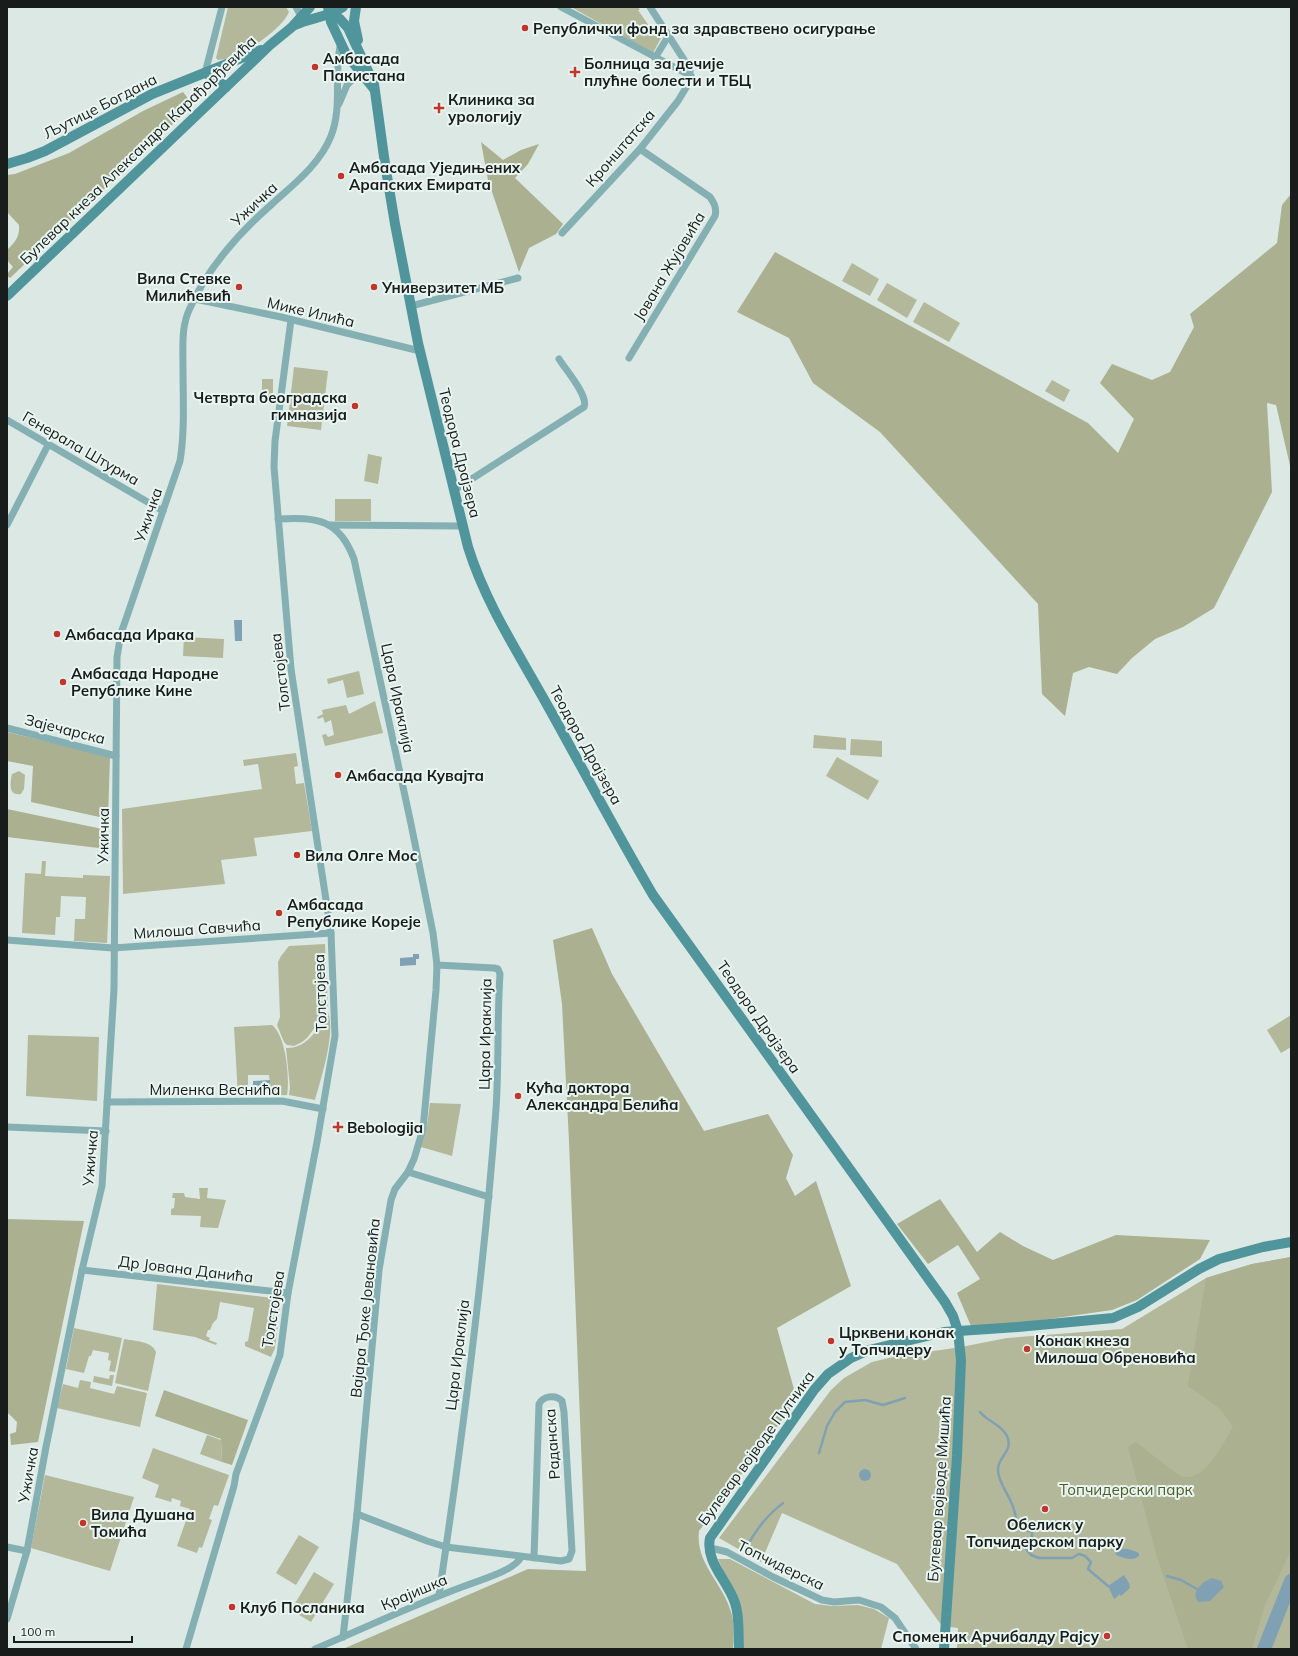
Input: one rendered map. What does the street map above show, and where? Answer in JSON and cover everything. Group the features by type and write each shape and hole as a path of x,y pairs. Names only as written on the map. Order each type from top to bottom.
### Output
{"main road":[{"name":"Булевар кнеза Александра Карађорђевића","path":"292,27 298,11 310,7"},
{"name":"Булевар кнеза Александра Карађорђевића","path":"7,296 270,45 292,27 328,11 343,7"},
{"path":"356,7 354,21 358,40 357,48"},
{"path":"328,11 346,54 359,72 376,91"},
{"name":"Теодора Драјзера","path":"328,11 346,26 372,78 376,91 385,164 411,306 420,352 453,491 473,562 504,629 653,895 945,1302 953,1316 958,1331"},
{"name":"Љутице Богдана","path":"7,164 45,151 135,102 270,45"},
{"path":"230,63 240,74"},
{"path":"205,72 226,87"},
{"name":"Булевар војводе Путника","path":"739,1649 736,1603 713,1560 709,1549 712,1534 804,1404 828,1374 848,1359 869,1350 928,1335 958,1331 1113,1318 1138,1308 1199,1269 1219,1259 1291,1242"},
{"name":"Булевар војводе Мишића","path":"944,1649 960,1400 958,1331"}],"street":[{"path":"205,72 222,7"},
{"path":"561,7 691,76"},
{"path":"650,7 688,66 691,76"},
{"path":"655,58 669,35"},
{"name":"Ужичка","path":"338,106 339,51 341,42"},
{"name":"Ужичка","path":"7,1619 27,1552 46,1447 82,1270 102,1186 114,990 113,948 116,692 118,646 163,511 178,472 182,452 183,334 186,317 213,268 233,242 317,160 331,136 338,106 347,85 359,72 364,61"},
{"name":"Кронштатска","path":"562,233 640,149 678,101 688,86 691,76"},
{"name":"Јована Жујовића","path":"629,358 716,212 716,207 710,197 640,149"},
{"path":"411,306 518,278"},
{"name":"Мике Илића","path":"195,299 291,320 420,352"},
{"name":"Толстојева","path":"186,1649 234,1486 236,1474 280,1355 288,1293 335,1036 331,933 291,669 274,466 274,451 291,320"},
{"path":"453,491 584,407 586,403 584,395 558,359"},
{"name":"Генерала Штурма","path":"7,420 163,511"},
{"path":"7,524 48,445"},
{"name":"Цара Ираклија","path":"278,519 316,519 329,525 342,538 354,559 411,824 433,934 437,965 494,968 498,969 500,972 496,1108 489,1198 471,1362 439,1595"},
{"path":"329,525 462,526"},
{"name":"Зајечарска","path":"7,728 116,756"},
{"name":"Милоша Савчића","path":"7,940 113,948 331,933"},
{"name":"Вајара Ђоке Јовановића","path":"343,1637 357,1514 379,1270 391,1200 395,1189 408,1172 419,1147 423,1129 437,965"},
{"name":"Миленка Веснића","path":"107,1102 282,1101 323,1108"},
{"path":"7,1127 106,1131"},
{"path":"408,1172 489,1198"},
{"name":"Др Јована Данића","path":"82,1270 288,1293"},
{"name":"Раданска","path":"357,1514 446,1547 561,1562 569,1559 572,1551 564,1407 562,1401 556,1397 546,1397 539,1404 534,1558"},
{"path":"7,1547 27,1552"},
{"name":"Топчидерска","path":"709,1549 718,1549 727,1552 773,1577 822,1600 834,1602 859,1600 881,1606 895,1618 916,1649"},
{"name":"Крајишка","path":"315,1649 439,1595 497,1574 517,1563 521,1557"}],"green space":[{"path":"228,7 286,7 289,12 278,27 258,43 236,55 218,60 216,58"},
{"path":"571,7 638,7 640,10 638,10 654,33 657,33 661,38 653,53"},
{"path":"183,92 193,105 10,278 7,276 13,267 7,260 7,250 19,233 19,225 7,212 7,175 15,174 69,153 143,111"},
{"path":"481,142 503,160 521,150 539,144 528,164 515,178 563,224 556,234 529,248 519,272 488,180"},
{"path":"1291,194 1291,470 1276,405 1267,403 1272,492 1214,608 1183,627 1155,639 1132,658 1117,674 1089,667 1073,673 1065,716 1042,694 1038,604 880,432 813,383 789,338 737,312 775,252 1088,423 1118,453 1134,419 1100,383 1112,364 1152,380 1170,372 1194,327 1190,314 1277,243 1282,205"},
{"path":"852,263 879,279 870,296 842,281"},
{"path":"887,283 917,300 907,318 877,300"},
{"path":"924,302 960,323 949,342 913,322"},
{"path":"294,367 328,371 321,430 287,426"},
{"path":"262,379 273,379 273,402 262,402"},
{"path":"1052,380 1070,390 1064,402 1045,391"},
{"path":"368,454 382,457 378,484 364,481"},
{"path":"335,499 371,499 371,521 335,521"},
{"path":"184,637 224,639 223,658 183,656"},
{"path":"359,671 364,694 347,698 343,680 328,684 327,679"},
{"path":"375,701 383,733 325,746 322,735 326,734 328,737 334,735 331,720 325,723 323,717 318,719 317,717 323,714 322,710 346,705 349,714"},
{"path":"7,732 110,757 108,817 104,818 31,802 33,766 7,761"},
{"path":"814,735 846,738 846,750 813,748"},
{"path":"851,739 882,741 882,757 850,755"},
{"path":"296,753 298,766 294,767 296,784 304,783 312,831 254,838 257,856 221,860 225,884 123,894 122,809 262,789 258,764 244,766 243,760"},
{"path":"837,757 879,781 868,800 826,776"},
{"path":"19,771 25,775 24,789 21,794 17,794 12,791 11,781 12,774"},
{"path":"7,809 107,830 107,849 7,837"},
{"path":"42,861 46,861 45,876 83,878 83,875 110,876 107,943 74,941 75,919 85,919 86,897 61,896 60,917 56,917 55,935 22,933 25,873 41,874"},
{"path":"592,928 612,974 704,1131 768,1114 793,1155 786,1178 795,1196 816,1181 851,1286 777,1328 797,1400 699,1531 701,1553 731,1612 733,1626 733,1649 343,1649 528,1569 586,1571 562,1004 553,940"},
{"path":"325,944 328,1007 307,1038 294,1046 287,1045 284,1042 277,1025 280,1017 278,962 289,946"},
{"path":"328,1012 330,1021 329,1043 315,1100 289,1095 290,1087 286,1048 300,1045 312,1036"},
{"path":"1291,1015 1291,1047 1281,1053 1267,1030"},
{"path":"272,1025 277,1030 284,1048 288,1078 287,1095 255,1096 255,1092 271,1091 269,1075 248,1075 248,1092 252,1092 253,1096 238,1096 234,1027"},
{"path":"28,1035 99,1037 97,1101 26,1096"},
{"path":"430,1103 461,1104 452,1156 421,1147 427,1125"},
{"path":"199,1188 208,1188 207,1198 226,1200 218,1228 200,1227 201,1216 171,1215 171,1209 174,1208 175,1198 172,1198 173,1193 184,1193 185,1197 200,1199"},
{"path":"940,1199 977,1252 1000,1232 1023,1246 1053,1260 1116,1235 1210,1240 1200,1259 1137,1300 1112,1310 1000,1326 971,1326 957,1293 980,1279 958,1245 928,1264 897,1224"},
{"path":"7,1219 84,1221 38,1442 11,1445 10,1434 16,1432 17,1422 7,1412"},
{"name":"Топчидерски парк","path":"1291,1257 1291,1649 957,1649 958,1628 942,1626 897,1564 782,1513 761,1562 719,1538 831,1390 844,1378 872,1362 893,1357 961,1347 1007,1338 1122,1329 1206,1278 1252,1264"},
{"path":"1291,1257 1291,1550 1265,1605 1252,1649 1188,1649 1156,1554 1128,1447 1136,1442 1183,1477 1191,1477 1199,1473 1213,1460 1233,1427 1220,1409 1188,1386 1206,1278 1252,1264"},
{"path":"157,1284 281,1299 275,1348 271,1357 245,1346 245,1342 248,1341 254,1308 220,1302 217,1319 213,1323 210,1330 208,1330 206,1336 210,1338 209,1340 217,1343 216,1345 195,1337 153,1330"},
{"path":"74,1328 122,1338 115,1372 109,1371 111,1361 108,1360 109,1353 93,1350 91,1356 89,1356 84,1373 66,1369"},
{"path":"124,1339 147,1344 154,1348 156,1352 148,1391 115,1383"},
{"path":"110,1375 114,1375 112,1386 93,1382 94,1376 109,1379"},
{"path":"80,1380 91,1382 90,1388 114,1394 117,1386 147,1393 140,1427 57,1408 63,1384 78,1388"},
{"path":"164,1390 248,1420 232,1465 222,1462 221,1439 155,1416"},
{"path":"207,1435 221,1440 222,1462 200,1454"},
{"path":"153,1448 229,1475 218,1506 214,1505 209,1519 212,1520 202,1548 199,1547 197,1553 177,1546 190,1509 180,1506 181,1501 172,1498 171,1502 155,1497 159,1485 142,1478"},
{"path":"45,1475 134,1497 110,1571 31,1548"},
{"path":"299,1535 319,1547 296,1585 276,1573"},
{"path":"718,1559 730,1559 815,1604 832,1606 858,1605 874,1609 889,1618 881,1649 742,1649 722,1568"},
{"path":"314,1572 334,1584 311,1622 291,1610"}],"water":[{"path":"234,620 242,620 242,641 235,641"},
{"path":"413,954 419,954 419,959 416,959 416,965 400,966 400,958 413,957"},
{"path":"270,1080 270,1086 253,1087 253,1081"},
{"path":"863,1469 867,1469 871,1475 867,1481 863,1481 859,1477 859,1473"},
{"path":"1120,1549 1134,1551 1139,1553 1139,1556 1131,1559 1116,1555 1115,1551"},
{"path":"1124,1575 1130,1588 1121,1596 1119,1594 1114,1599 1108,1586"},
{"path":"1212,1578 1221,1581 1224,1587 1210,1601 1198,1602 1195,1595 1199,1587"}],"waterway":[{"path":"819,1453 827,1426 835,1412 845,1402 865,1400 883,1405 905,1398"},
{"path":"980,1412 998,1426 1007,1436 1009,1442 1007,1450 998,1465 998,1470 1000,1480 1012,1505 1017,1525 1020,1528 1032,1532 1032,1537 1026,1542 1026,1549 1031,1555 1039,1558 1072,1558 1079,1554 1085,1556 1091,1562 1088,1569 1108,1586"},
{"path":"746,1548 771,1513 783,1503"},
{"path":"1167,1576 1181,1580 1197,1589"},
{"path":"1264,1649 1291,1581"}],"place":[{"name":"Републички фонд за здравствено осигурање","path":"525,28"},
{"name":"Амбасада Пакистана","path":"315,67"},
{"name":"Болница за дечије плућне болести и ТБЦ","path":"575,72"},
{"name":"Клиника за урологију","path":"439,108"},
{"name":"Амбасада Уједињених Арапских Емирата","path":"341,176"},
{"name":"Вила Стевке Милићевић","path":"239,287"},
{"name":"Универзитет МБ","path":"374,287"},
{"name":"Четврта београдска гимназија","path":"355,406"},
{"name":"Амбасада Ирака","path":"57,634"},
{"name":"Амбасада Народне Републике Кине","path":"63,682"},
{"name":"Амбасада Кувајта","path":"338,775"},
{"name":"Вила Олге Мос","path":"297,855"},
{"name":"Амбасада Републике Кореје","path":"279,913"},
{"name":"Кућа доктора Александра Белића","path":"518,1096"},
{"name":"Bebologija","path":"338,1127"},
{"name":"Црквени конак у Топчидеру","path":"831,1341"},
{"name":"Конак кнеза Милоша Обреновића","path":"1027,1349"},
{"name":"Обелиск у Топчидерском парку","path":"1045,1509"},
{"name":"Вила Душана Томића","path":"83,1523"},
{"name":"Клуб Посланика","path":"232,1607"},
{"name":"Споменик Арчибалду Рајсу","path":"1107,1636"}]}
